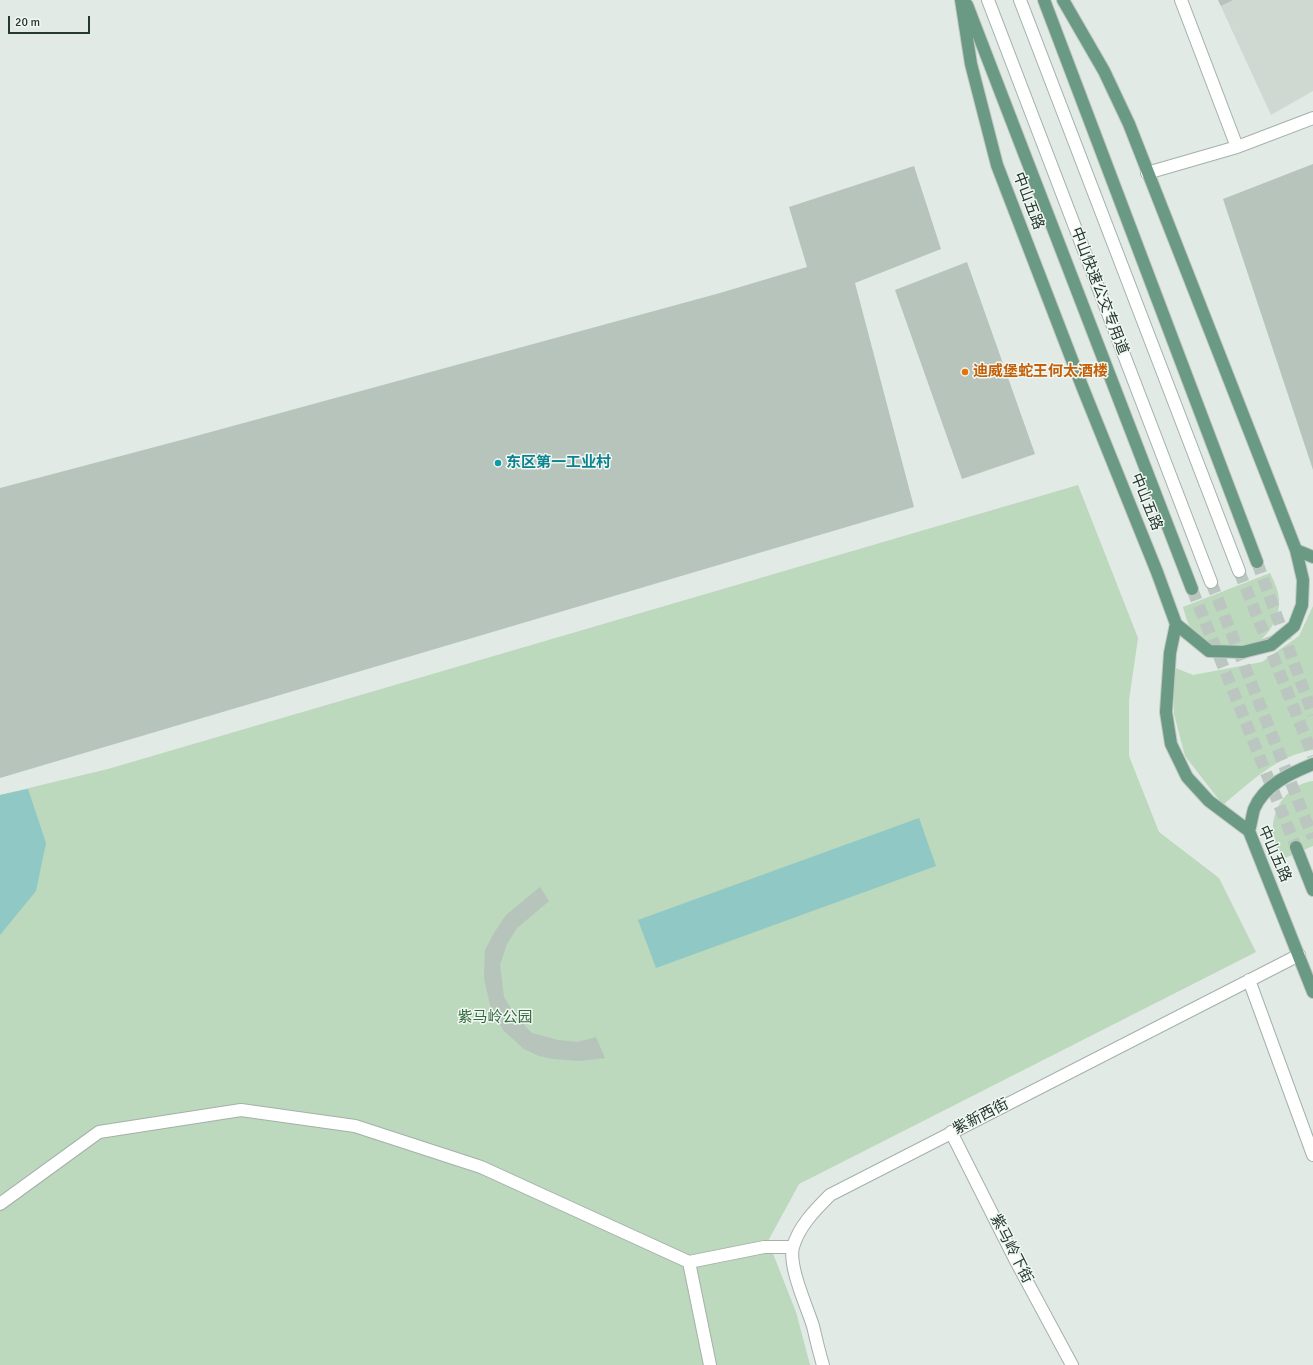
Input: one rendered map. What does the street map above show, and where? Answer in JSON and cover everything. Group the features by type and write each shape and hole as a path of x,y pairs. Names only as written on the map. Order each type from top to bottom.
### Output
{"main road":[{"name":"中山五路","path":"961,0 971,64 997,165 1176,624 1170,659 1166,712 1171,744 1187,777 1209,801 1249,831 1313,992"},
{"name":"中山五路","path":"965,0 1192,589"},
{"path":"1044,0 1258,562"},
{"path":"1063,0 1104,71 1129,124 1296,550 1304,580 1302,605 1294,626 1271,645 1243,652 1209,650 1176,624"},
{"path":"1296,550 1313,557"},
{"path":"1249,831 1254,808 1267,789 1294,772 1313,764"},
{"name":"中山五路","path":"1296,847 1313,890"}],"street":[{"name":"中山快速公交专用道","path":"988,0 1211,582"},
{"name":"中山快速公交专用道","path":"1020,0 1239,571"},
{"path":"1181,0 1237,147"},
{"path":"1148,173 1237,147 1313,118"},
{"name":"紫新西街","path":"823,1365 793,1263 793,1248 799,1231 811,1214 830,1195 1299,955"},
{"path":"1249,980 1313,1155"},
{"path":"0,1204 99,1132 241,1110 355,1126 481,1167 689,1262 764,1247 793,1248"},
{"name":"紫马岭下街","path":"951,1132 1017,1263 1072,1365"},
{"path":"689,1262 710,1365"}],"shaded area":[{"path":"1218,0 1313,0 1313,91 1271,115"}],"green space":[{"name":"紫马岭公园","path":"1078,485 1138,638 1129,700 1129,756 1159,832 1219,878 1256,952 799,1184 768,1241 796,1312 810,1365 0,1365 0,795 108,769"},
{"path":"1270,573 1279,598 1278,609 1273,625 1256,644 1241,649 1211,645 1195,634 1188,623 1183,607"},
{"path":"1313,606 1313,750 1300,753 1276,764 1254,779 1223,805 1185,756 1174,714 1173,667 1193,675 1262,662 1299,636"},
{"path":"1313,781 1313,846 1283,859 1276,845 1273,834 1273,821 1279,805 1290,791 1305,783"}],"water":[{"path":"28,789 46,843 36,891 0,935 0,795"},
{"path":"919,818 936,866 656,968 638,920"}],"building":[{"path":"1218,0 1233,0 1221,6"},
{"path":"1313,164 1313,470 1223,199"},
{"name":"东区第一工业村","path":"914,166 941,249 855,283 914,507 0,778 0,488 720,293 807,267 789,207"},
{"name":"迪威堡蛇王何太酒楼","path":"967,262 1035,454 962,479 895,290"},
{"path":"540,887 549,901 517,928 507,944 500,965 504,997 516,1017 532,1033 558,1040 577,1042 596,1037 605,1058 580,1061 539,1056 524,1049 503,1030 490,1005 484,978 485,950 506,915"}],"tunnel":[{"path":"1257,562 1313,715"},
{"path":"1239,571 1313,756"},
{"path":"1211,582 1313,838"},
{"path":"1192,589 1296,847"}],"place":[{"name":"迪威堡蛇王何太酒楼","path":"965,372"},
{"name":"东区第一工业村","path":"498,463"}]}
